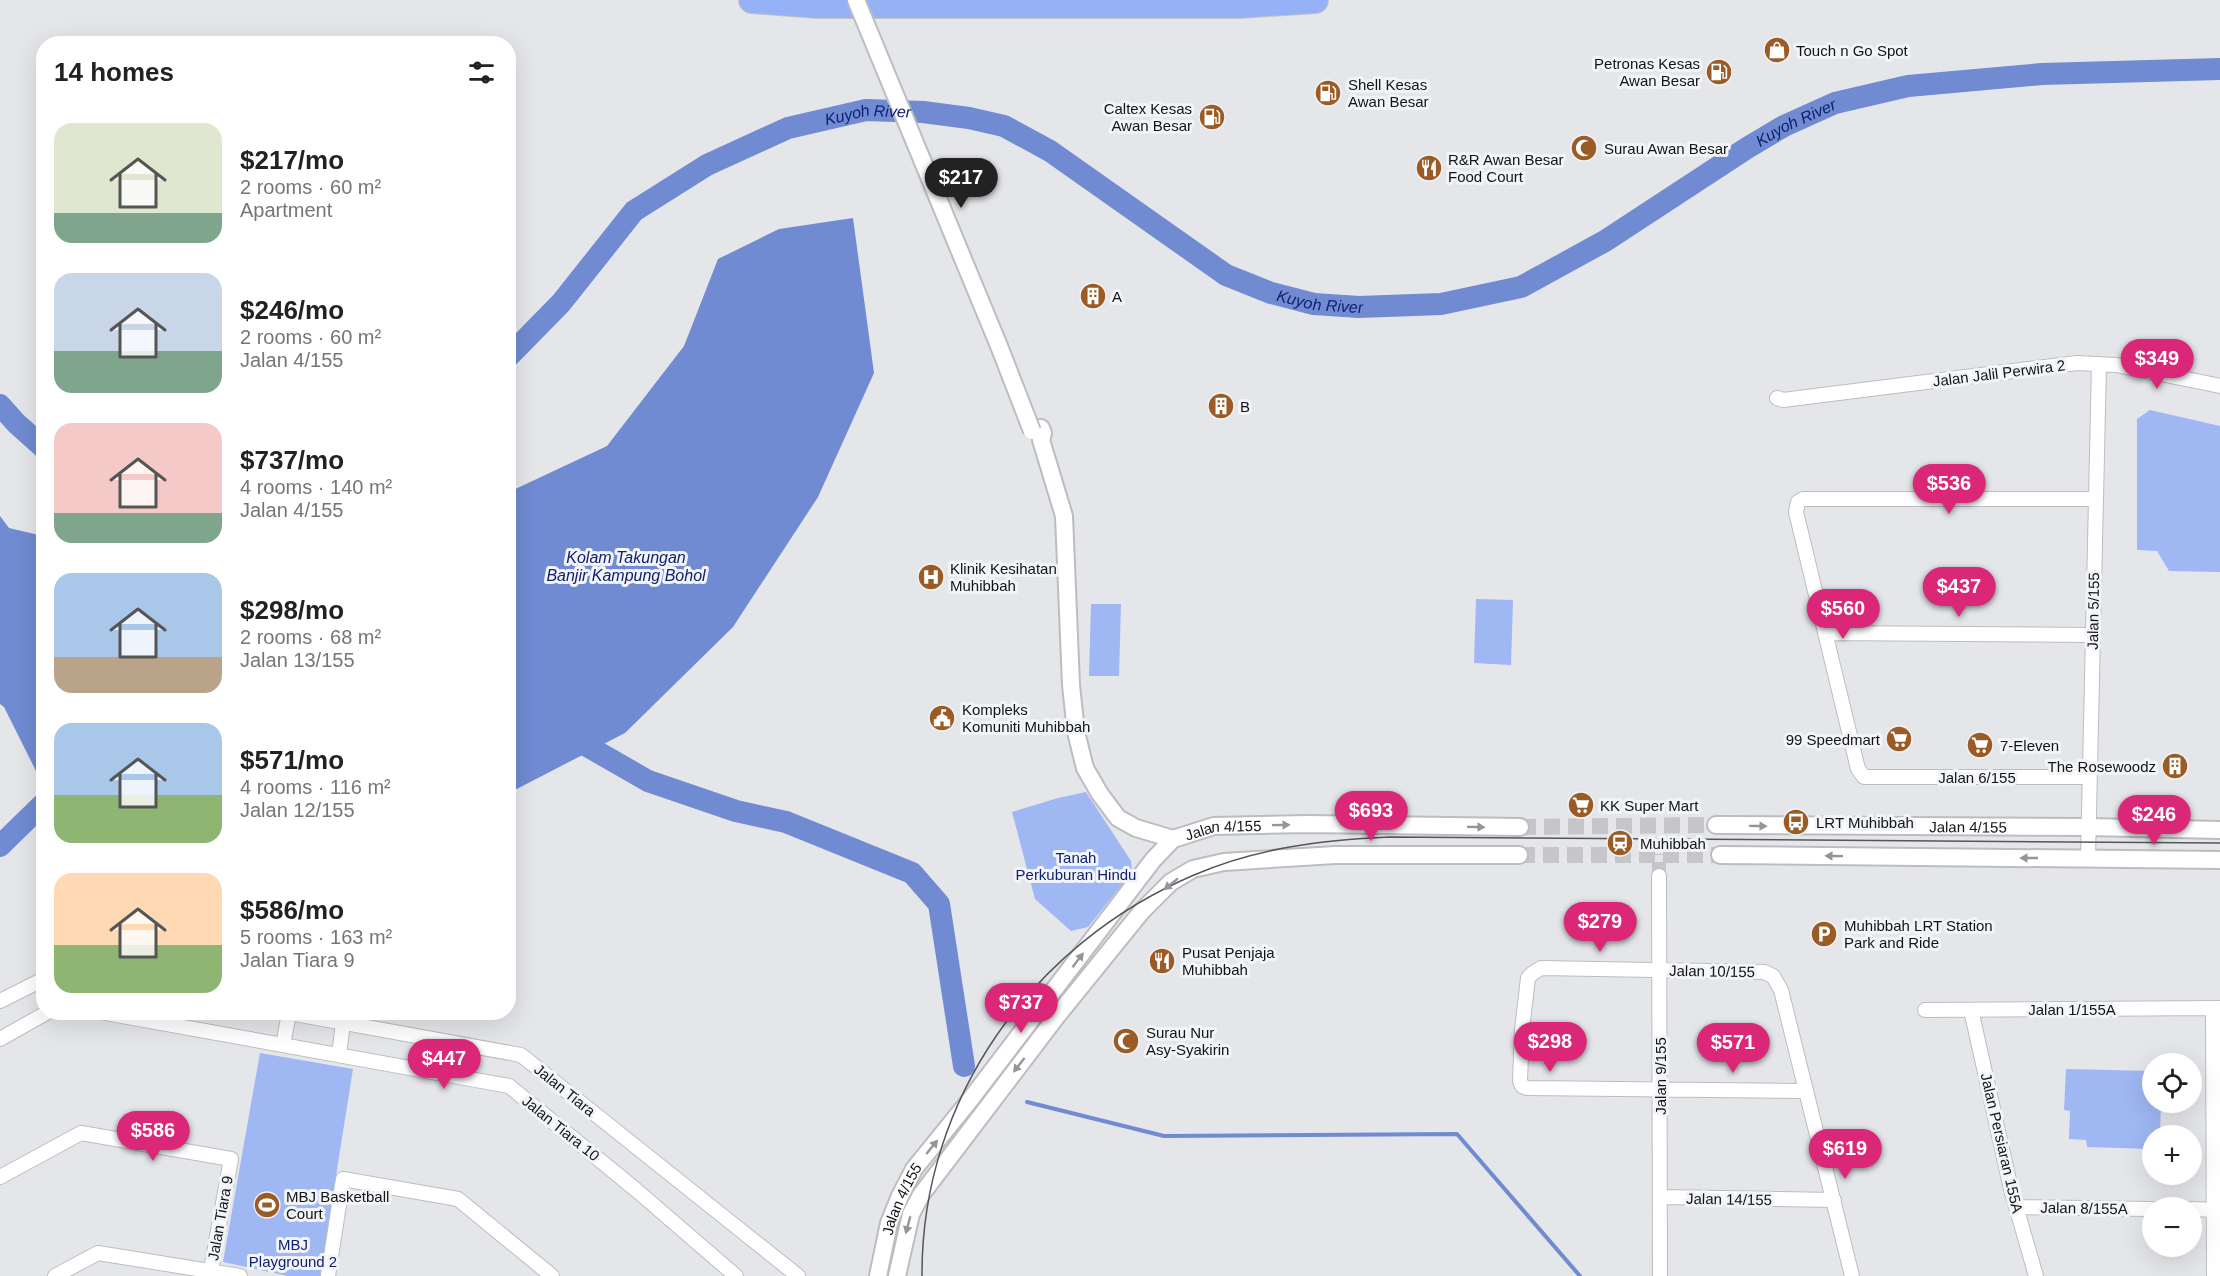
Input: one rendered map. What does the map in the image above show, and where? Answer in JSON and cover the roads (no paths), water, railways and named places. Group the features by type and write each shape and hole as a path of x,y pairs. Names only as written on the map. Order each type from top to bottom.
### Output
{"highway":[{"path":"752,0 818,5 1239,5 1315,0"}],"street":[{"path":"856,0 995,337 1038,433"},
{"path":"867,0 1038,433 1064,516 1071,685 1076,732 1086,768 1100,794 1118,818 1136,828 1173,839"},
{"name":"Jalan Jalil Perwira 2","path":"1777,398 1783,400 2077,363 2116,365 2220,386"},
{"name":"Jalan 5/155","path":"2088,858 2099,364"},
{"path":"2093,635 1825,633 1796,512 1798,502 1803,499 2096,498"},
{"name":"Jalan 6/155","path":"1825,633 1858,769 1864,777 2090,777"},
{"name":"Jalan 4/155","path":"877,1271 889,1223 914,1169 970,1100 1153,860 1173,839 1214,826 1308,824 1520,827"},
{"name":"Jalan 4/155","path":"1716,825 2220,830"},
{"name":"Jalan 4/155","path":"897,1276 911,1214 921,1196 1057,1016 1142,911 1171,882 1193,869 1224,862 1335,855 1519,855"},
{"name":"Jalan 4/155","path":"1720,855 2220,860"},
{"name":"Jalan 9/155","path":"1659,876 1660,1276"},
{"name":"Jalan 10/155","path":"1660,1090 1527,1088 1522,1086 1520,1081 1521,1040 1526,986 1533,973 1541,968 1764,972 1773,976 1781,990 1806,1091"},
{"path":"0,1001 36,983"},
{"path":"2214,1276 2216,1008"},
{"name":"Jalan 1/155A","path":"1925,1010 2216,1008"},
{"name":"Jalan Persiaran 155A","path":"1971,1010 2016,1207 2036,1276"},
{"path":"0,1039 36,1019"},
{"name":"Jalan Tiara 10","path":"144,1020 509,1086 635,1189 736,1276"},
{"path":"283,1045 285,1020"},
{"name":"Jalan Tiara","path":"327,1020 521,1055 798,1276"},
{"path":"339,1055 344,1023"},
{"path":"1660,1090 1806,1091 1852,1276"},
{"name":"Jalan Tiara 9","path":"0,1178 81,1133 231,1159 211,1270"},
{"path":"328,1276 343,1179 458,1199 552,1276"},
{"name":"Jalan 14/155","path":"1660,1197 1834,1200"},
{"name":"Jalan 8/155A","path":"2016,1207 2142,1209"},
{"path":"2202,1209 2215,1210"},
{"path":"55,1276 98,1253 240,1276"}],"water":[{"name":"Kolam Takungan Banjir Kampung Bohol","path":"853,218 874,373 818,497 733,627 625,733 516,789 516,489 607,446 684,346 718,259 779,229"},
{"path":"0,516 9,528 36,534 36,771 4,707 0,704"}],"waterway":[{"name":"Kuyoh River","path":"516,349 561,303 634,211 707,165 788,128 866,110 923,112 969,118 1004,126 1050,151 1226,275 1271,293 1314,304 1359,307 1441,304 1521,287 1605,241 1784,126 1835,103 1908,86 2042,74 2220,69"},
{"name":"Kuyoh River","path":"0,405 36,441"},
{"path":"568,735 648,781 736,811 786,822 912,873 939,904 964,1066"},
{"path":"0,846 36,811"},
{"path":"1027,1102 1164,1136 1457,1134 1580,1276"}],"tunnel":[{"path":"1520,827 1716,825"},
{"path":"1659,854 1659,876"},
{"path":"1519,855 1720,855"}],"tram line":[{"path":"922,1276 927,1211 941,1148 965,1090 997,1035 1036,986 1083,942 1136,905 1194,875 1217,866 1290,847 1339,840 1390,837 2220,843"}],"place":[{"name":"Touch n Go Spot","path":"1777,50"},
{"name":"Petronas Kesas Awan Besar","path":"1719,72"},
{"name":"Shell Kesas Awan Besar","path":"1328,93"},
{"name":"Caltex Kesas Awan Besar","path":"1212,117"},
{"name":"Surau Awan Besar","path":"1584,148"},
{"name":"R&R Awan Besar Food Court","path":"1429,168"},
{"name":"A","path":"1093,296"},
{"name":"B","path":"1221,406"},
{"name":"Klinik Kesihatan Muhibbah","path":"931,577"},
{"name":"Kompleks Komuniti Muhibbah","path":"942,718"},
{"name":"99 Speedmart","path":"1899,739"},
{"name":"7-Eleven","path":"1980,745"},
{"name":"The Rosewoodz","path":"2175,766"},
{"name":"KK Super Mart","path":"1581,805"},
{"name":"LRT Muhibbah","path":"1796,822"},
{"name":"Muhibbah","path":"1620,843"},
{"name":"Muhibbah LRT Station Park and Ride","path":"1824,934"},
{"name":"Pusat Penjaja Muhibbah","path":"1162,961"},
{"name":"Surau Nur Asy-Syakirin","path":"1126,1041"},
{"name":"MBJ Basketball Court","path":"267,1205"}],"park label":[{"name":"Tanah Perkuburan Hindu","path":"1076,866"},
{"name":"MBJ Playground 2","path":"293,1252"}]}
